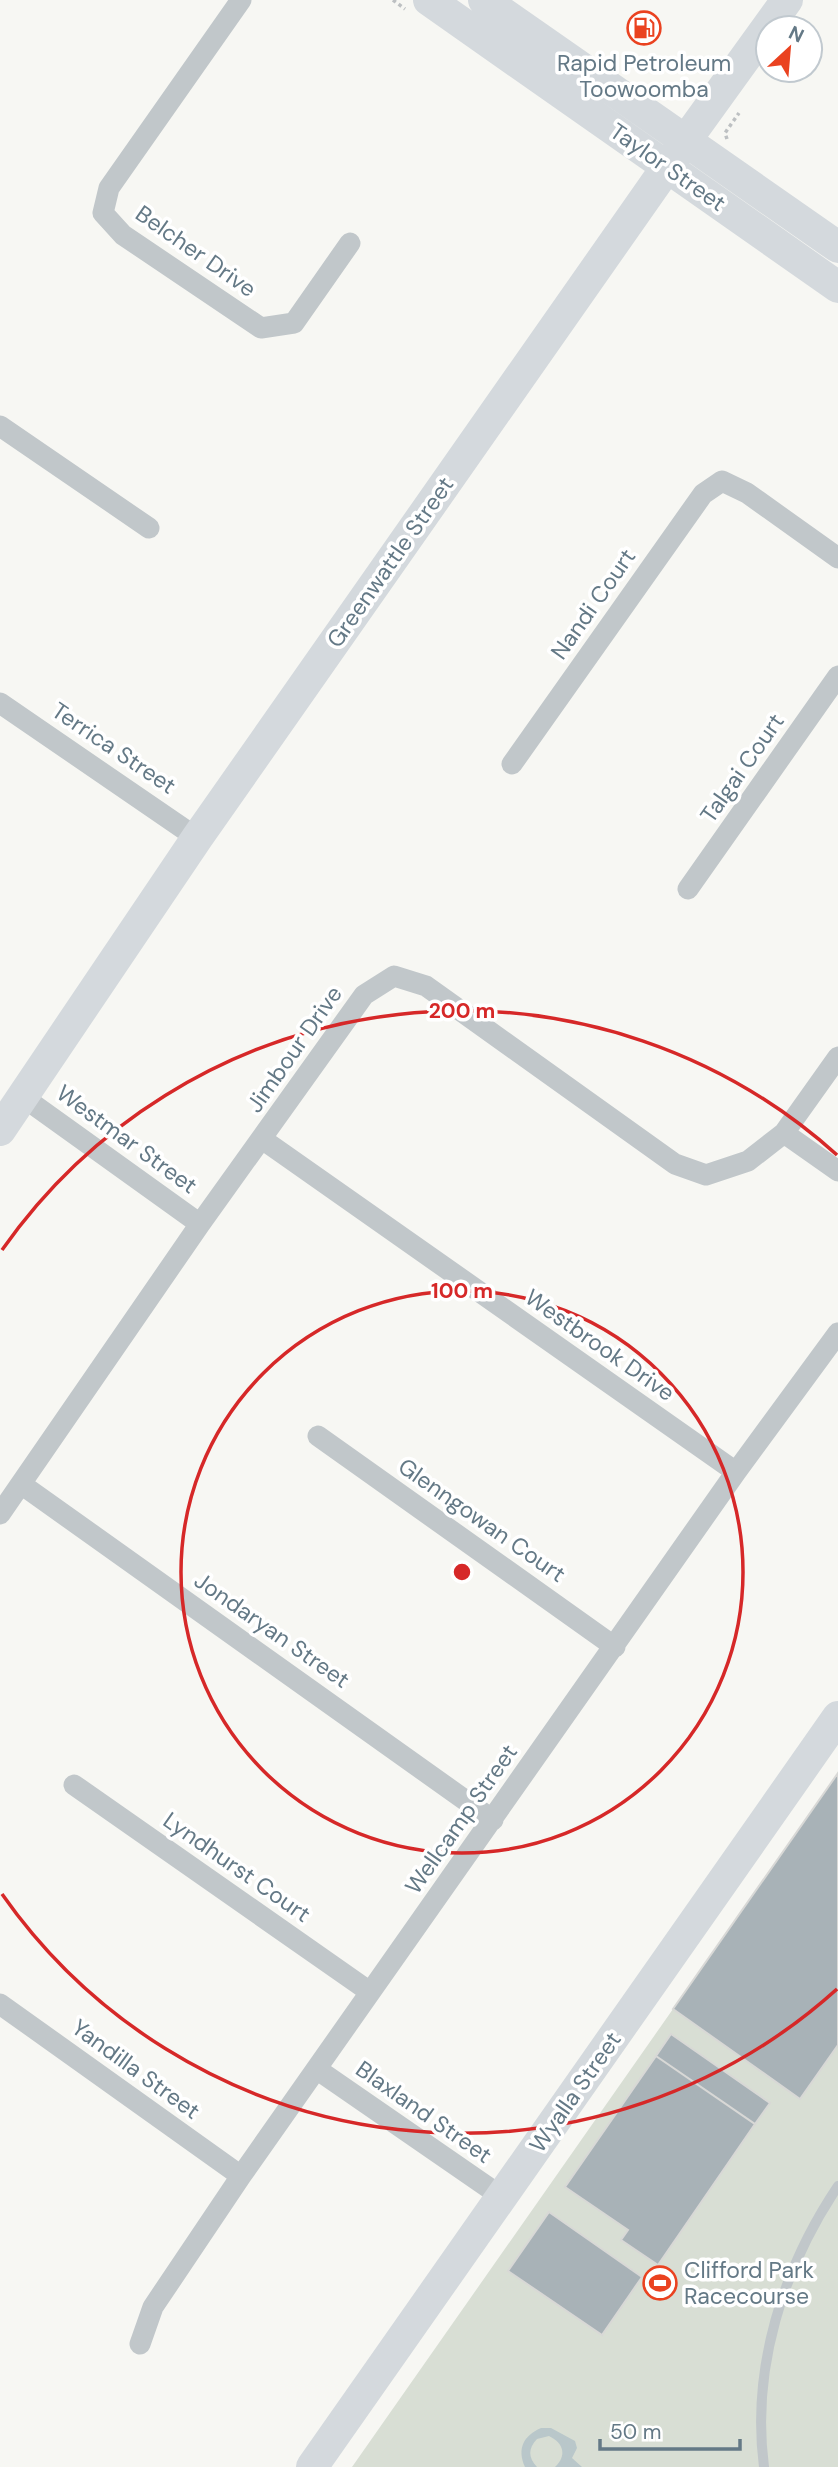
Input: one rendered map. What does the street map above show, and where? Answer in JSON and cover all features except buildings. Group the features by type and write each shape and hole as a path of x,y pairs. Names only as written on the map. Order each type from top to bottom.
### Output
{"street":[{"name":"Belcher Drive","path":"241,0 109,188 103,213 123,235 261,328 294,323 350,243"},
{"name":"Taylor Street","path":"429,0 838,287"},
{"name":"Taylor Street","path":"484,0 838,247"},
{"name":"Greenwattle Street","path":"0,1130 197,838 787,0"},
{"path":"0,426 149,528"},
{"name":"Nandi Court","path":"512,764 703,494 722,481 747,493 838,558"},
{"name":"Talgai Court","path":"688,889 838,676"},
{"name":"Terrica Street","path":"0,703 197,838"},
{"name":"Jimbour Drive","path":"0,1514 200,1224 364,995 394,976 426,986 675,1164 706,1175 748,1161 784,1133 838,1057"},
{"name":"Westmar Street","path":"23,1097 200,1224"},
{"path":"784,1133 838,1171"},
{"name":"Westbrook Drive","path":"262,1139 736,1472"},
{"name":"Wellcamp Street","path":"140,2344 153,2307 241,2176 736,1472 838,1333"},
{"name":"Glenngowan Court","path":"318,1436 615,1647"},
{"name":"Jondaryan Street","path":"21,1484 493,1820"},
{"name":"Wyalla Street","path":"312,2467 838,1717"},
{"name":"Lyndhurst Court","path":"74,1785 370,1992"},
{"name":"Yandilla Street","path":"0,2004 241,2176"},
{"name":"Blaxland Street","path":"317,2070 502,2197"}],"lane":[{"path":"764,2467 760,2427 762,2390 776,2319 801,2250 838,2186"}],"shaded area":[{"name":"Clifford Park Racecourse","path":"673,2009 800,2098 838,2045 838,2467 352,2467"},
{"path":"541,2428 551,2428 575,2441 577,2448 572,2458 582,2467 555,2467 559,2463 562,2450 558,2442 549,2436 537,2439 532,2446 531,2457 537,2467 525,2467 523,2444"}],"place":[{"name":"Rapid Petroleum Toowoomba","path":"644,28"},
{"name":"Clifford Park Racecourse","path":"660,2283"}]}
